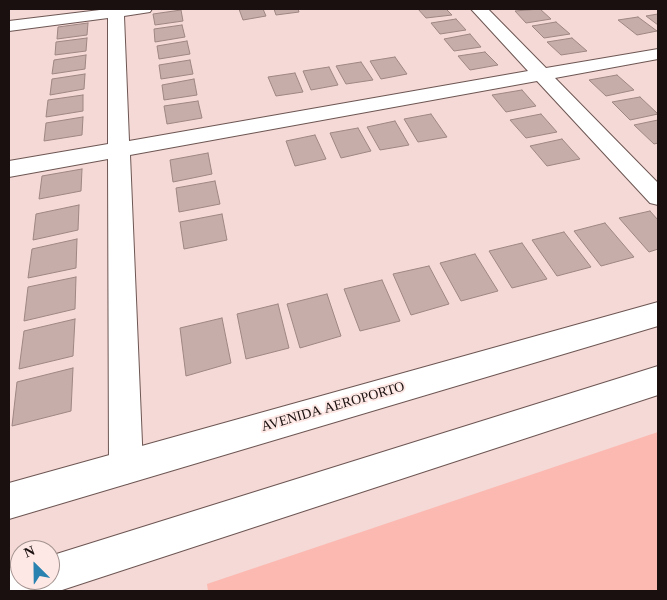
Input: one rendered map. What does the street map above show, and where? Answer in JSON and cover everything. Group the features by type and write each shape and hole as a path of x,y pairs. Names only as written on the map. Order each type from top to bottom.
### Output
{"street":[{"path":"9,26 116,11 144,9"},
{"path":"479,9 658,197"},
{"path":"116,11 126,467"},
{"path":"9,169 658,54"},
{"name":"AVENIDA AEROPORTO","path":"9,501 658,314"},
{"path":"60,572 658,380"}],"shaded area":[{"path":"658,432 658,591 208,591 207,584"}],"building":[{"path":"239,9 263,9 266,16 243,20"},
{"path":"274,9 298,9 299,12 276,15"},
{"path":"418,9 446,9 452,15 426,18"},
{"path":"540,9 551,19 526,23 515,11"},
{"path":"181,10 183,21 155,25 153,14"},
{"path":"658,14 658,25 646,16"},
{"path":"638,17 657,31 637,35 618,20"},
{"path":"456,19 466,30 440,34 431,23"},
{"path":"556,22 570,34 544,38 532,26"},
{"path":"88,23 87,35 57,39 58,27"},
{"path":"182,25 185,37 155,42 154,29"},
{"path":"470,34 481,47 454,51 444,39"},
{"path":"87,38 86,51 55,55 56,42"},
{"path":"572,38 587,51 561,55 547,42"},
{"path":"187,41 190,54 159,59 157,46"},
{"path":"485,52 498,65 470,70 458,56"},
{"path":"86,55 85,69 52,74 54,60"},
{"path":"395,57 407,74 381,79 370,61"},
{"path":"190,60 193,74 161,79 159,65"},
{"path":"361,62 373,80 346,84 336,66"},
{"path":"329,67 338,85 311,90 303,71"},
{"path":"295,73 303,92 276,96 268,77"},
{"path":"85,74 84,89 50,95 52,79"},
{"path":"617,75 634,90 606,96 589,80"},
{"path":"194,79 197,95 164,100 162,85"},
{"path":"522,90 536,106 506,112 492,95"},
{"path":"83,95 83,111 46,117 48,100"},
{"path":"640,97 658,114 630,120 612,102"},
{"path":"198,101 202,118 167,124 164,106"},
{"path":"431,114 447,137 418,142 404,119"},
{"path":"541,114 557,132 526,138 510,120"},
{"path":"83,117 82,135 44,141 46,123"},
{"path":"658,120 658,143 654,144 634,125"},
{"path":"395,121 409,145 380,150 367,127"},
{"path":"358,128 371,151 341,158 330,133"},
{"path":"315,135 326,159 295,166 286,141"},
{"path":"562,139 580,159 547,166 530,146"},
{"path":"208,153 212,174 173,182 170,160"},
{"path":"82,169 81,191 39,199 42,176"},
{"path":"215,181 220,204 179,212 176,188"},
{"path":"79,205 78,230 33,240 36,214"},
{"path":"650,211 658,220 658,249 649,252 619,218"},
{"path":"222,214 227,240 184,249 180,222"},
{"path":"605,223 634,257 601,266 574,231"},
{"path":"564,232 591,267 557,276 532,240"},
{"path":"77,239 76,268 28,278 32,249"},
{"path":"522,243 547,279 512,288 489,251"},
{"path":"475,254 498,291 461,301 440,263"},
{"path":"429,266 449,304 411,315 393,274"},
{"path":"76,277 75,309 24,321 28,287"},
{"path":"382,280 400,321 360,331 344,289"},
{"path":"327,294 341,336 300,348 287,304"},
{"path":"278,304 289,348 246,359 237,314"},
{"path":"222,318 231,363 186,376 180,328"},
{"path":"75,319 73,356 19,369 24,331"},
{"path":"73,368 71,411 12,426 17,382"}]}
